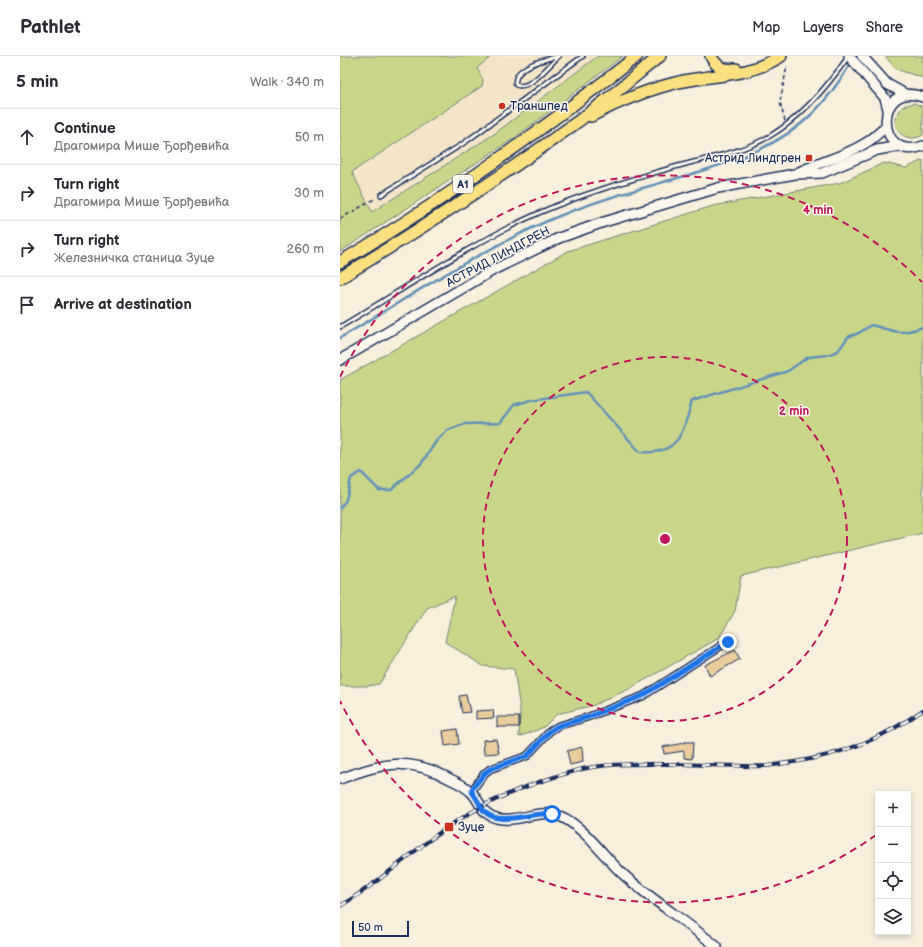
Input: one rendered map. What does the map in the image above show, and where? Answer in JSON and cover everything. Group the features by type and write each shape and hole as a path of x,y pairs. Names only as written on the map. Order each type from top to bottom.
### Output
{"highway":[{"name":"A1","path":"340,262 376,241 494,163 582,100 637,56"},
{"name":"A1","path":"340,278 485,186 574,124 660,56"},
{"path":"710,56 713,62 721,68 733,70 750,66 770,56"},
{"path":"574,124 658,88 696,79 743,73 760,68 781,56"}],"street":[{"path":"849,56 885,98 888,109"},
{"path":"862,56 890,86 907,95 923,97"},
{"path":"900,146 892,140 886,127 885,118 888,109 894,101 907,95"},
{"name":"АСТРИД ЛИНДГРЕН","path":"795,174 854,150 866,143 886,127"},
{"name":"АСТРИД ЛИНДГРЕН","path":"340,360 495,269 559,238 604,222 718,188 795,174 822,173 877,150 900,146 911,148 923,146"},
{"path":"472,792 484,774 490,769 527,756 550,731 558,726 588,717 642,696 728,642"},
{"path":"340,779 372,767 387,764 404,764 430,769 472,792 486,813 494,817 508,818 548,813 562,817 569,821 627,878 717,947"}],"lane":[{"path":"559,56 535,79 525,85 516,85 515,78 517,75 530,65 538,61 559,56"},
{"path":"381,195 464,143 583,56"},
{"path":"340,327 497,233 541,212 571,200 681,165 732,153 769,137 800,114 832,80 849,56"}],"path":[{"path":"787,66 780,102 787,124"},
{"path":"340,219 381,195"}],"shaded area":[{"path":"492,56 598,56 494,134 372,212 352,172 482,86 483,80 477,68"}],"green space":[{"path":"340,56 492,56 477,68 483,80 482,86 352,172 372,212 494,134 598,56 623,56 513,139 340,252"},
{"path":"885,56 923,56 923,78 896,69"},
{"path":"914,103 923,107 923,135 913,138 903,136 900,133 895,124 895,118 903,106"},
{"path":"923,160 923,533 741,576 735,611 719,638 629,689 594,705 557,714 544,727 519,737 520,710 514,669 483,666 445,642 455,596 427,608 379,684 367,686 340,686 340,380 568,251 713,206 840,183 884,163 906,168"}],"building":[{"path":"735,650 740,659 710,676 705,665"},
{"path":"466,695 470,712 462,713 459,696"},
{"path":"493,710 494,718 476,719 476,711"},
{"path":"497,717 519,717 519,727 497,727"},
{"path":"457,729 459,744 445,746 443,731"},
{"path":"496,739 499,753 484,754 483,740"},
{"path":"684,742 693,742 692,759 684,758 684,751 664,754 663,747"},
{"path":"582,747 583,762 570,765 567,751"}],"waterway":[{"path":"340,338 467,262 545,222 601,201 740,158 779,139 797,127 813,113 834,89 851,63"},
{"path":"340,508 346,500 351,478 361,472 379,490 391,490 421,464 437,440 448,430 465,424 500,423 514,405 531,400 586,392 640,452 653,452 663,450 671,446 677,440 686,423 692,401 788,371 808,357 827,355 838,351 848,337 859,333 871,325 897,332 914,330 923,327"}],"railway":[{"path":"340,906 374,884 427,842 461,819 497,799 536,783 585,768 608,765 664,764 766,766 812,759 862,744 893,729 923,710"}],"place":[{"name":"Траншпед","path":"502,106"},
{"name":"Астрид Линдгрен","path":"809,158"},
{"name":"Зуце","path":"449,827"}],"route":[{"path":"552,814 548,813 508,818 494,817 482,809 472,792 472,789 480,778 490,769 527,756 535,750 550,731 558,726 588,717 642,696 728,642"}]}
